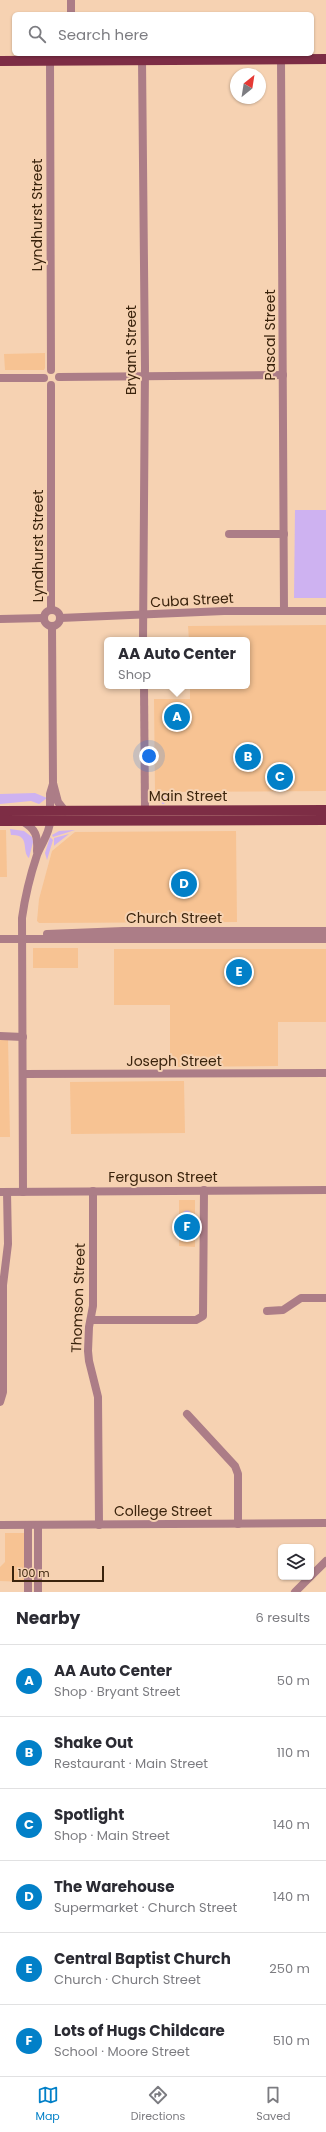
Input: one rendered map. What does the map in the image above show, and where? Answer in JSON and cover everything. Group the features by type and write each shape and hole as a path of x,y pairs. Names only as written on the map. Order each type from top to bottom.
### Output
{"main road":[{"path":"0,61 50,61 71,57 142,60 326,59"},
{"path":"312,809 326,805"},
{"name":"Main Street","path":"50,816 65,811 326,810"},
{"path":"0,812 50,816"},
{"path":"0,821 21,821 50,816"},
{"name":"Main Street","path":"50,816 110,820 326,820"}],"street":[{"path":"71,0 71,12"},
{"name":"Pascal Street","path":"281,59 284,611"},
{"name":"Bryant Street","path":"142,60 144,376 143,637"},
{"name":"Lyndhurst Street","path":"50,61 51,370"},
{"path":"44,378 45,374 51,370 58,373 59,377"},
{"path":"59,377 283,375"},
{"path":"44,378 45,381 51,385 55,384 59,377"},
{"path":"0,378 44,378"},
{"name":"Lyndhurst Street","path":"51,385 52,610"},
{"path":"229,534 284,534"},
{"path":"44,618 48,612 52,610 57,612 60,618 56,625 52,626"},
{"name":"Cuba Street","path":"60,618 142,616 224,611 326,611"},
{"path":"0,619 44,618"},
{"path":"44,618 47,624 52,626"},
{"path":"52,626 53,783 58,802 65,811"},
{"path":"144,689 145,810"},
{"path":"23,1192 22,918 25,897 37,854 49,830 50,794 53,783"},
{"path":"21,821 31,826 36,833 37,854"},
{"name":"Church Street","path":"22,939 44,934 123,931 326,931"},
{"name":"Church Street","path":"0,939 326,939"},
{"path":"0,1036 23,1037"},
{"name":"Joseph Street","path":"23,1074 326,1073"},
{"path":"91,1320 196,1320 202,1318 204,1311 204,1190"},
{"name":"Ferguson Street","path":"4,1192 326,1190"},
{"name":"Thomson Street","path":"93,1191 93,1306 88,1333 89,1361 98,1397 99,1525"},
{"path":"0,1402 3,1392 3,1285 8,1244 4,1192"},
{"path":"267,1311 284,1310 301,1298 326,1298"},
{"path":"187,1414 235,1466 238,1474 238,1524"},
{"name":"College Street","path":"0,1525 326,1523"},
{"path":"28,1525 28,1592"},
{"path":"38,1525 38,1592"},
{"path":"314,1574 326,1561"},
{"path":"295,1592 308,1580"}],"shaded area":[{"path":"45,353 44,370 5,370 4,354"},
{"path":"295,510 326,510 326,598 294,598"},
{"path":"326,625 326,791 155,792 154,699 190,699 190,689 250,689 250,637 189,637 188,626"},
{"path":"35,793 47,798 39,804 31,801 0,804 0,794"},
{"path":"161,796 170,796 164,804 162,804"},
{"path":"10,829 24,831 32,837 33,842 29,858 23,840 17,835 11,835"},
{"path":"0,830 6,830 7,877 0,877"},
{"path":"75,830 53,837 52,835 59,831"},
{"path":"236,831 237,922 39,923 37,921 39,899 52,851 75,832"},
{"path":"69,834 55,845 54,846 54,838"},
{"path":"50,837 53,840 47,860 45,853"},
{"path":"33,948 78,948 78,968 33,968"},
{"path":"114,949 326,949 326,1022 278,1022 278,1066 170,1067 170,1005 114,1005"},
{"path":"0,1039 8,1039 10,1137 0,1137"},
{"path":"184,1081 185,1133 71,1134 70,1082"},
{"path":"179,1200 195,1200 195,1247 179,1246"},
{"path":"187,1210 192,1215 187,1220 182,1215"},
{"path":"5,1533 27,1533 25,1582 0,1581 0,1567 5,1562"}],"place":[{"name":"AA Auto Center","path":"177,717"},
{"name":"Shake Out","path":"248,757"},
{"name":"Spotlight","path":"280,777"},
{"name":"The Warehouse","path":"184,884"},
{"name":"Central Baptist Church","path":"239,972"},
{"name":"Lots of Hugs Childcare","path":"187,1227"}]}
